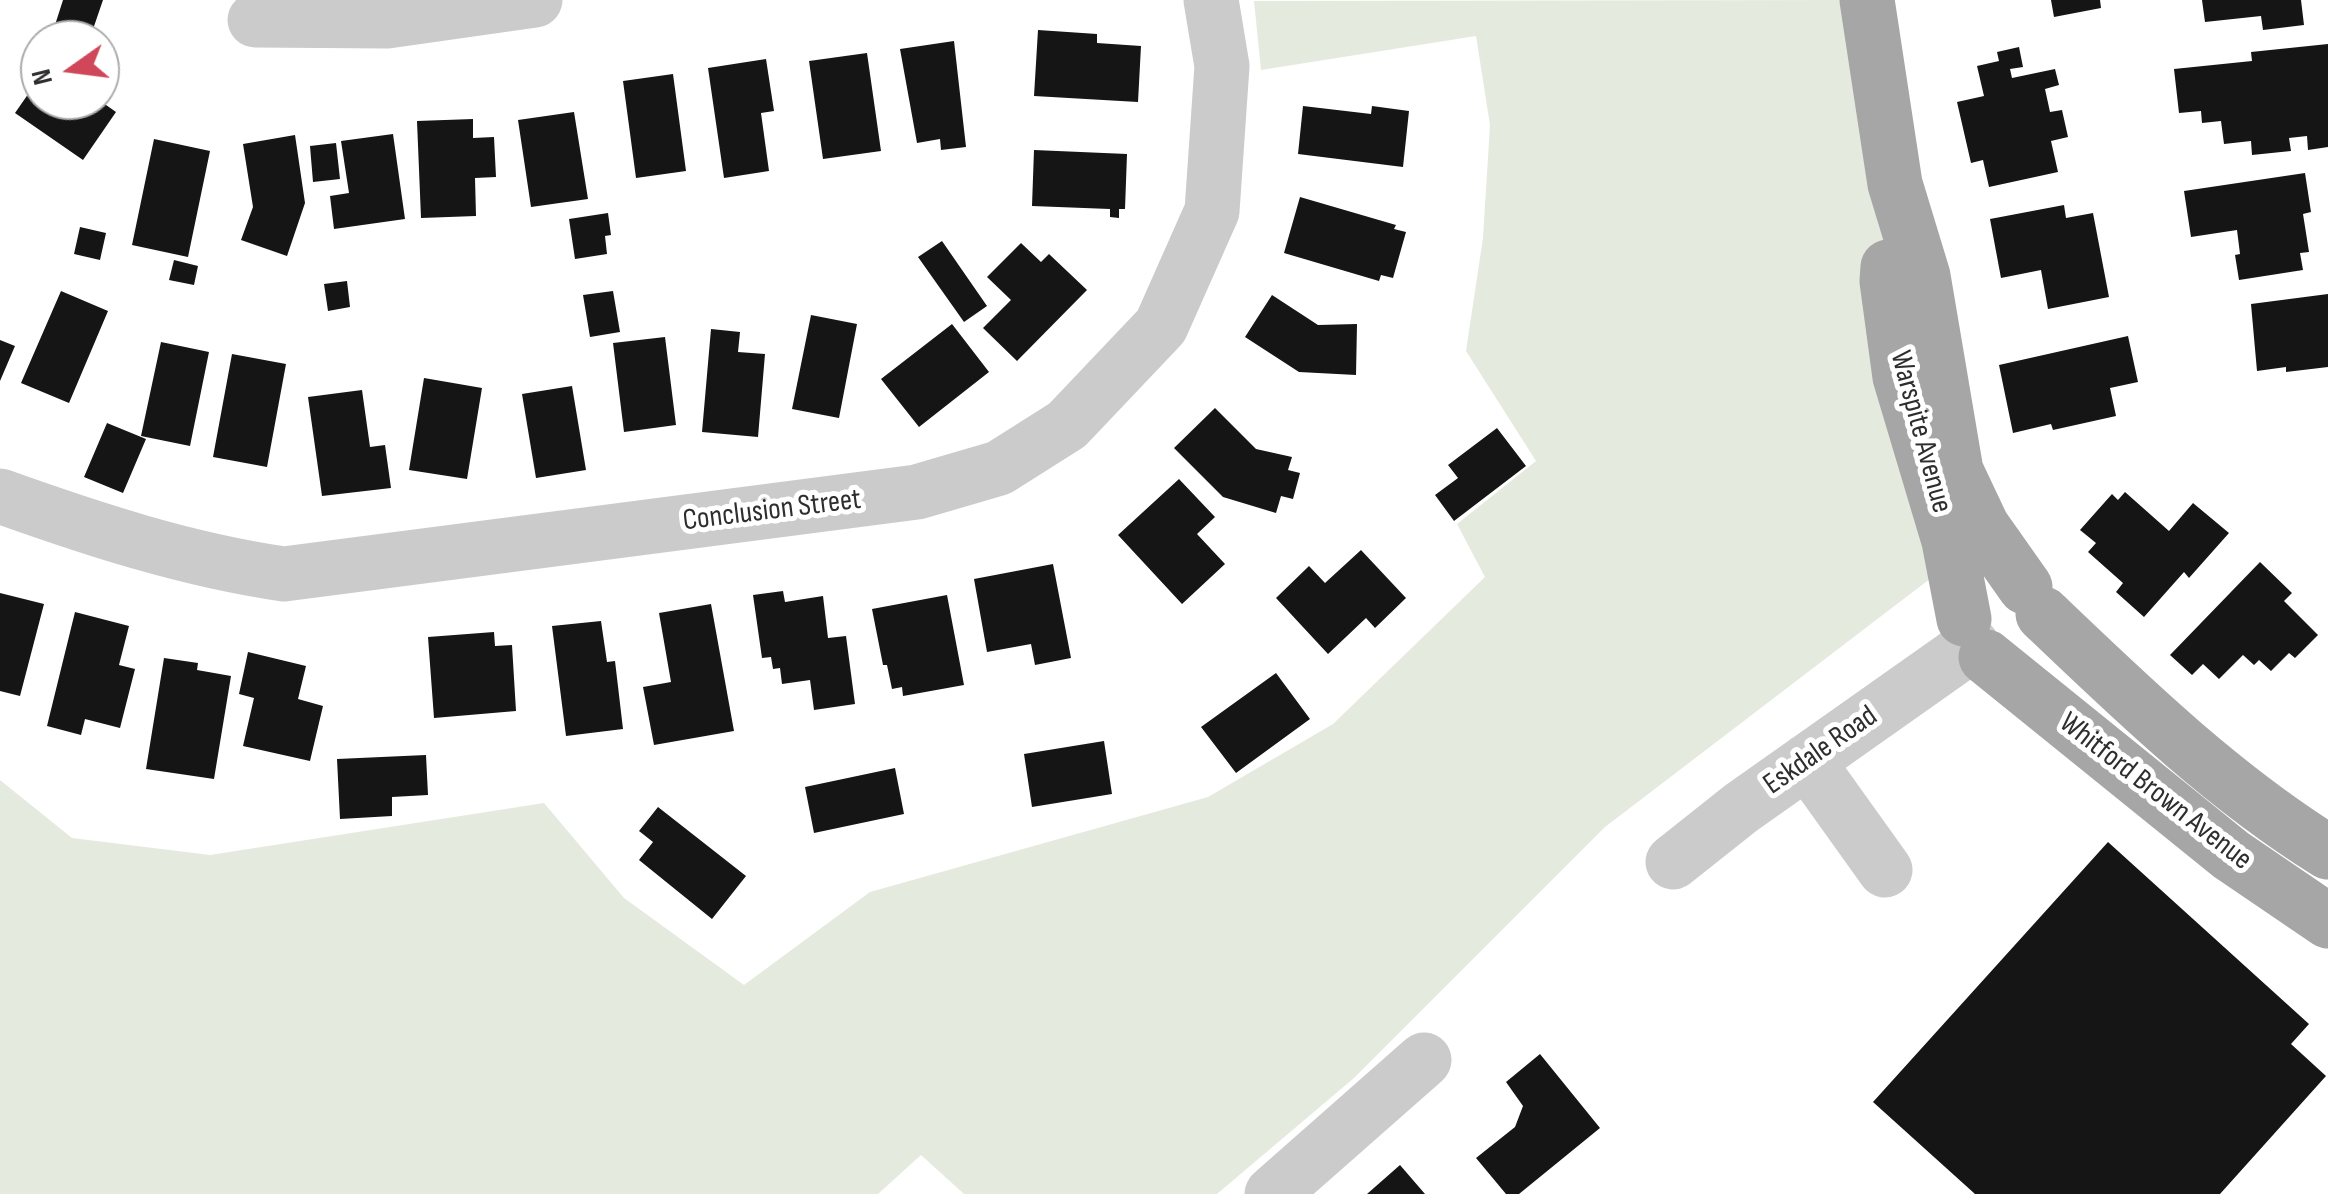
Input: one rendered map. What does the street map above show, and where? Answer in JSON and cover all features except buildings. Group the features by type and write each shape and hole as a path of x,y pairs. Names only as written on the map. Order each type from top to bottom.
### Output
{"main road":[{"name":"Warspite Avenue","path":"1867,0 1895,184 1923,276 1956,471 1982,526 2034,600"},
{"name":"Warspite Avenue","path":"1895,184 1887,281 1900,376 1974,640"},
{"path":"1974,640 2010,661 2031,651 2040,638 2034,600"},
{"name":"Whitford Brown Avenue","path":"2034,600 2114,682 2253,801 2328,852"},
{"name":"Whitford Brown Avenue","path":"1974,640 2231,856 2328,920"}],"street":[{"path":"255,20 386,21 534,0"},
{"name":"Conclusion Street","path":"0,496 69,521 209,561 284,574 917,492 999,468 1067,425 1161,326 1212,210 1222,66 1211,0"},
{"name":"Eskdale Road","path":"1673,862 1974,640"},
{"path":"1808,760 1885,870"},
{"path":"1272,1194 1424,1060"}],"shaded area":[{"path":"1854,0 1973,546 1605,827 1354,1078 1217,1194 964,1194 921,1155 878,1194 0,1194 0,780 72,838 210,855 544,803 624,898 744,985 870,892 1208,797 1333,724 1485,577 1457,524 1536,461 1466,351 1483,238 1490,125 1476,36 1261,70 1254,1"}]}
